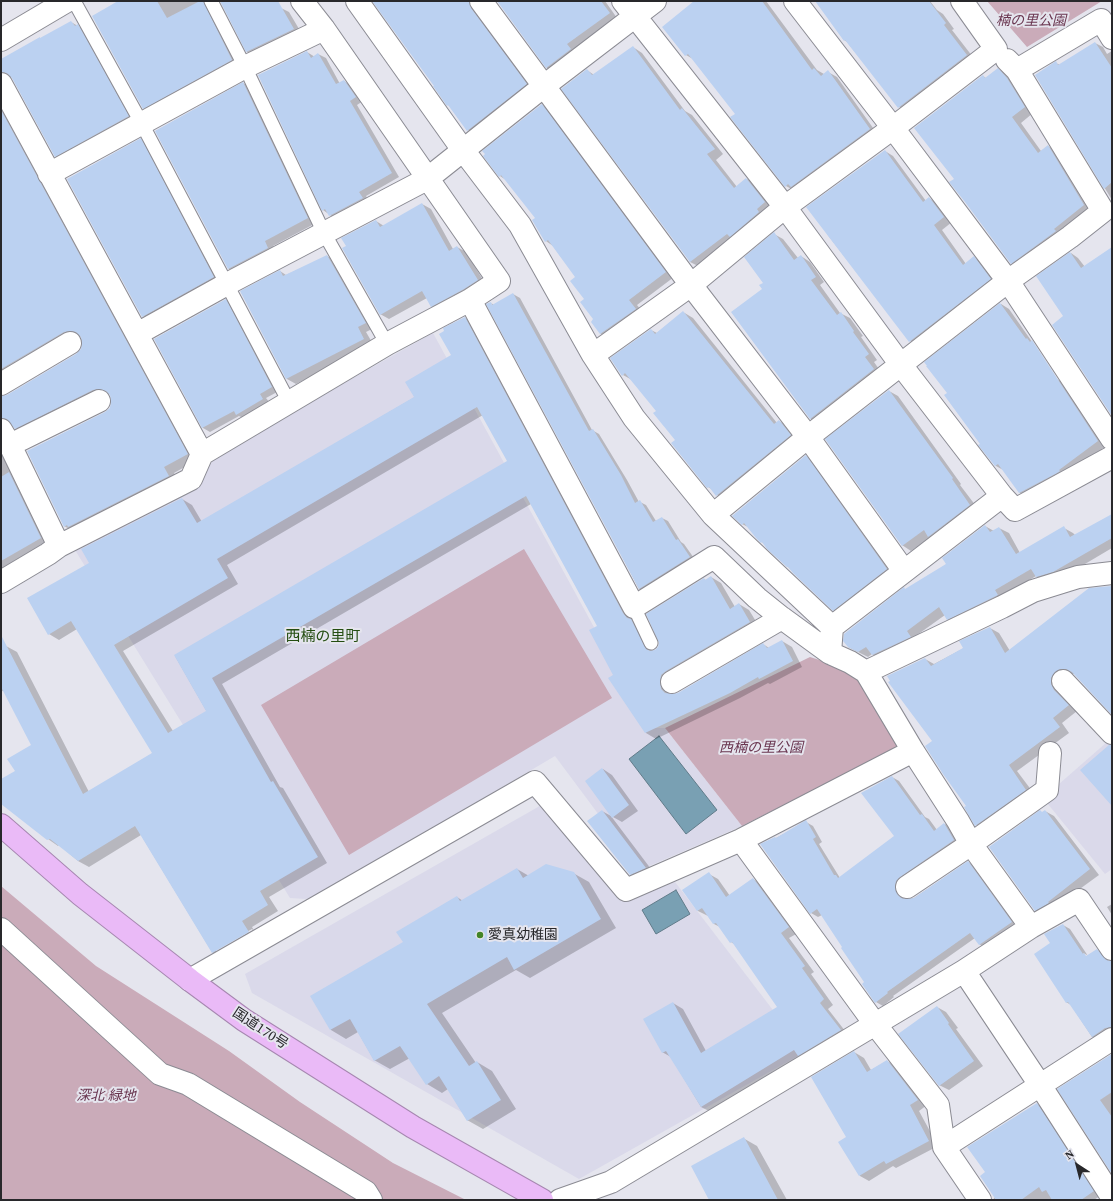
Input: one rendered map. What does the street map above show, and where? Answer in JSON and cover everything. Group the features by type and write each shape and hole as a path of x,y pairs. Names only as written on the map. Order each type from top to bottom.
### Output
{"highway":[{"name":"国道170号","path":"1,825 80,894 244,1020 413,1128 542,1200"}],"street":[{"path":"1,40 67,1"},
{"path":"1,582 59,546 191,479 202,454 387,344 470,300 499,281 324,29 302,1"},
{"path":"357,1 463,150 520,225 593,355 634,418 713,515 832,627"},
{"path":"481,1 691,285 808,437 904,571"},
{"path":"137,334 227,284 427,179 544,86 629,8 654,1"},
{"path":"795,1 1008,281 1112,439"},
{"path":"713,515 808,437 1008,281 1108,209 1017,70 996,49 962,1"},
{"path":"629,8 785,207 901,365 1002,496 1015,510 1112,457"},
{"path":"1017,70 1108,25"},
{"path":"49,174 245,67 324,29"},
{"path":"593,355 691,285 785,207 893,128 996,49"},
{"path":"1,84 202,454"},
{"path":"470,300 634,607 714,557 757,598 782,618 830,653 850,662 866,672 971,844 1031,927"},
{"path":"1,384 70,343"},
{"path":"59,546 5,438 99,401"},
{"path":"830,653 832,627 1002,496"},
{"path":"866,672 1033,591 1078,576 1112,573"},
{"path":"672,682 782,618"},
{"path":"1063,681 1112,732"},
{"path":"190,980 535,782 626,890 741,840 913,751"},
{"path":"907,887 1047,790 1050,753"},
{"path":"741,840 875,1024 938,1105 944,1147 980,1200"},
{"path":"560,1200 611,1182 964,971 1031,927 1079,900 1112,949"},
{"path":"1,929 160,1074 188,1084 366,1192 371,1200"},
{"path":"964,971 1040,1084 1112,1197"},
{"path":"944,1147 1112,1039"}],"lane":[{"path":"74,1 142,124 289,402"},
{"path":"211,1 245,67 324,233 387,344"},
{"path":"634,607 651,644"}],"shaded area":[{"path":"433,333 636,704 652,728 665,728 742,826 640,870 555,756 320,895 306,899 290,898 75,550 197,483 216,455"},
{"path":"1107,742 1112,748 1112,869 1105,874 1043,798"},
{"path":"545,803 622,900 675,882 805,1052 579,1179 252,993 245,974"}],"green space":[{"name":"楠の里公園","path":"987,1 1102,1 1027,47"},
{"path":"524,549 612,698 349,855 261,705"},
{"name":"西楠の里公園","path":"810,657 832,664 865,681 900,735 895,749 742,826 665,728"},
{"name":"深北 緑地","path":"1,886 96,966 229,1051 300,1102 393,1163 466,1200 1,1200"}],"water":[{"path":"659,736 717,810 686,834 629,759"},
{"path":"676,890 690,914 656,934 642,910"}],"building":[{"path":"118,1 157,1 167,18 200,1 203,1 232,60 143,109 92,16"},
{"path":"220,1 278,1 294,29 246,52"},
{"path":"372,1 469,1 471,8 527,84 467,131 448,105 447,106"},
{"path":"497,1 601,1 610,13 567,44 571,49 546,68"},
{"path":"694,1 762,1 812,70 814,68 821,76 828,70 870,129 791,187 788,184 785,187 730,117 735,114 688,54 685,56 662,27"},
{"path":"815,1 929,1 946,23 944,25 967,55 898,108 845,40 844,41"},
{"path":"71,21 75,26 78,24 129,116 55,157 12,78 7,73 1,72 1,59"},
{"path":"1095,42 1112,68 1112,182 1104,189 1035,75 1056,61 1058,65"},
{"path":"633,46 680,110 682,108 715,149 707,154 734,188 746,178 765,202 757,209 759,212 730,237 727,234 690,262 561,89 587,69 592,75"},
{"path":"307,51 311,58 318,53 336,84 344,80 356,97 350,101 392,173 359,192 363,198 329,216 325,209 322,211 258,75"},
{"path":"998,68 1007,78 1025,107 1012,117 1038,153 1048,145 1084,205 1054,229 1056,231 1011,264 949,182 954,179 914,128 983,75 985,78"},
{"path":"243,82 308,218 265,241 268,248 228,269 155,131"},
{"path":"542,104 666,272 629,300 636,309 600,334 591,322 593,319 580,302 584,299 570,281 575,277 548,240 545,242 532,220 535,218 501,175 499,177 483,156 485,154 482,151"},
{"path":"1,110 188,454 164,467 169,476 68,527 67,525 64,527 27,451 105,412 110,408 111,401 110,395 106,391 99,389 93,390 15,429 7,419 1,418 1,396 7,395 76,354 81,349 82,343 81,337 76,332 64,332 1,369"},
{"path":"141,138 214,277 142,317 67,179"},
{"path":"885,150 923,202 929,197 944,217 934,225 963,265 974,256 991,279 909,342 806,207"},
{"path":"422,203 449,251 457,246 478,280 431,307 422,291 380,315 342,248 346,246 341,238 376,220 380,227"},
{"path":"774,232 794,260 801,255 816,277 811,280 837,315 841,312 869,354 865,357 874,369 810,419 731,312 762,289 759,285 763,283 744,257"},
{"path":"1112,247 1112,416 1052,325 1063,316 1036,276 1070,252 1081,268"},
{"path":"327,255 366,323 358,327 364,339 286,379 240,291 280,270 283,276"},
{"path":"513,293 589,431 593,429 621,475 635,503 640,500 653,522 662,517 676,540 678,539 690,557 639,589 486,304 491,302 492,305"},
{"path":"226,299 272,387 260,394 263,399 236,415 234,411 202,428 154,339"},
{"path":"1000,303 1026,339 1027,338 1030,342 1032,340 1098,441 1057,473 1019,493 998,464 995,466 978,445 980,444 944,395 947,393 924,362"},
{"path":"683,311 774,424 779,420 791,435 716,496 709,487 707,488 671,443 675,440 653,413 656,411 625,373 622,376 610,358 651,329 655,334"},
{"path":"465,317 623,613 627,618 631,619 646,649 650,651 655,650 659,643 646,614 704,578 705,580 711,576 730,609 739,603 750,622 661,675 661,689 665,693 678,693 763,643 767,648 782,640 793,661 759,679 758,677 730,693 645,733 608,678 613,675 589,630 597,626 526,496 212,678 271,782 273,781 318,857 260,891 268,905 242,921 249,932 212,953 135,826 78,861 50,839 47,840 1,804 1,779 15,771 7,759 31,745 1,687 1,635 83,794 152,753 71,621 48,635 27,598 89,563 81,549 182,498 197,523 414,397 405,382 451,355 439,334 444,331 443,328","holes":["477,407 507,461 174,655 206,711 168,733 114,645 228,578 217,559"]},
{"path":"889,390 953,478 952,479 970,505 928,537 924,530 902,546 825,439"},
{"path":"806,455 887,569 833,611 788,567 767,549 744,523 742,525 732,516"},
{"path":"9,472 41,538 1,561 1,477"},
{"path":"1112,514 1112,538 1053,572 1036,577 1031,569 995,590 998,595 947,620 939,607 907,631 911,637 872,655 866,647 858,652 848,647 843,641 844,634 904,587 905,589 946,564 942,558 985,525 990,532 999,527 1016,554 1064,526 1070,537"},
{"path":"1112,586 1112,715 1072,672 1066,669 1060,669 1055,672 1051,678 1051,684 1054,690 1069,705 1053,718 1060,727 1009,765 1026,790 975,826 964,807 966,806 925,746 932,741 888,682 890,681 887,676 925,658 931,666 963,648 959,641 990,627 1005,653 1089,588"},
{"path":"1109,745 1112,745 1112,806 1080,770"},
{"path":"602,768 629,805 612,818 585,781"},
{"path":"892,776 920,815 922,814 934,831 944,823 954,840 900,877 896,881 895,887 897,894 901,898 914,898 968,861 1012,922 979,945 970,933 887,992 888,993 875,1003 862,984 864,982 817,909 810,914 760,844 775,837 776,838 806,820 816,837 813,839 834,875 838,878 894,836 861,793"},
{"path":"602,810 646,868 630,875 587,821"},
{"path":"1040,810 1042,812 1045,810 1090,869 1048,902 1049,903 1035,911 989,847"},
{"path":"546,864 574,872 601,919 514,970 507,957 427,1004 469,1066 477,1061 501,1100 467,1121 439,1076 426,1085 400,1046 374,1061 350,1019 330,1030 310,996 403,942 396,932 457,896 460,901 517,868 523,878"},
{"path":"709,872 726,897 753,878 789,927 781,933 805,966 802,968 824,999 820,1003 841,1030 798,1056 794,1050 701,1107 666,1051 662,1053 643,1019 673,1002 701,1053 777,1007 732,942 730,943 716,923 713,924 702,908 697,911 682,890"},
{"path":"1063,924 1083,954 1084,953 1086,956 1097,949 1106,960 1112,961 1112,1027 1105,1028 1092,1037 1068,1002 1066,1003 1034,954 1050,943 1044,934"},
{"path":"937,1006 974,1061 939,1086 898,1034"},
{"path":"854,1051 867,1072 887,1060 918,1100 910,1105 929,1141 886,1164 884,1161 859,1176 838,1142 846,1137 811,1077"},
{"path":"1112,1054 1112,1092 1100,1100 1112,1117 1112,1174 1057,1089"},
{"path":"1037,1103 1094,1191 1081,1200 1052,1200 1046,1190 1042,1192 1039,1187 1021,1200 996,1200 980,1176 985,1172 967,1147"},
{"path":"744,1137 778,1200 709,1200 691,1166"}],"place":[{"name":"愛真幼稚園","path":"480,935"}],"district":[{"name":"西楠の里町","path":"323,637"}]}
